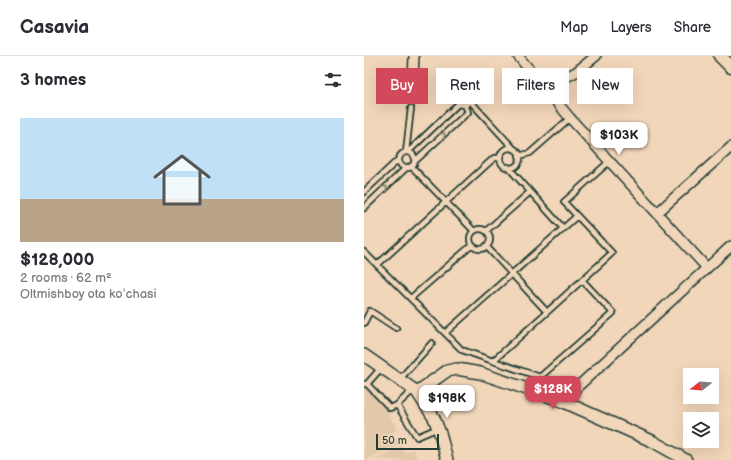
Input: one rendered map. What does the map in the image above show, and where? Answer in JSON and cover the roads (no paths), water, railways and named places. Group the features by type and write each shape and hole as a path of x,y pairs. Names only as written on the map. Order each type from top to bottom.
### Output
{"main road":[{"path":"720,56 731,67"}],"street":[{"path":"413,68 414,56"},
{"path":"518,56 528,68"},
{"path":"569,76 596,56"},
{"path":"558,104 707,268"},
{"path":"657,213 731,147"},
{"path":"562,401 731,246"},
{"path":"364,355 415,391 434,418 447,460"},
{"path":"415,391 447,371 457,369 480,374 562,401 652,441 686,460"}],"lane":[{"path":"364,192 399,159 401,154 407,152 458,104 465,105 470,101 516,150 520,159 517,164 508,167"},
{"path":"364,208 468,112 465,105"},
{"path":"407,152 412,108"},
{"path":"519,156 530,153 570,118"},
{"path":"500,158 504,150 507,148 514,149"},
{"path":"407,152 413,154 411,165"},
{"path":"377,265 494,158 500,158"},
{"path":"500,158 503,164 508,167 563,228"},
{"path":"399,159 402,166 411,165"},
{"path":"493,361 612,253 564,202 610,161"},
{"path":"411,165 474,231"},
{"path":"486,231 530,192"},
{"path":"446,333 577,216"},
{"path":"480,229 486,231 489,237 486,246 481,248 472,245 470,236 474,231 480,229"},
{"path":"411,298 472,245"},
{"path":"486,246 547,312"},
{"path":"364,252 462,350 540,377 613,313 582,280"},
{"path":"364,323 370,311 396,328"},
{"path":"399,380 432,343"},
{"path":"382,368 365,384 390,408 397,405 415,391"},
{"path":"397,405 417,437 438,428"}]}
